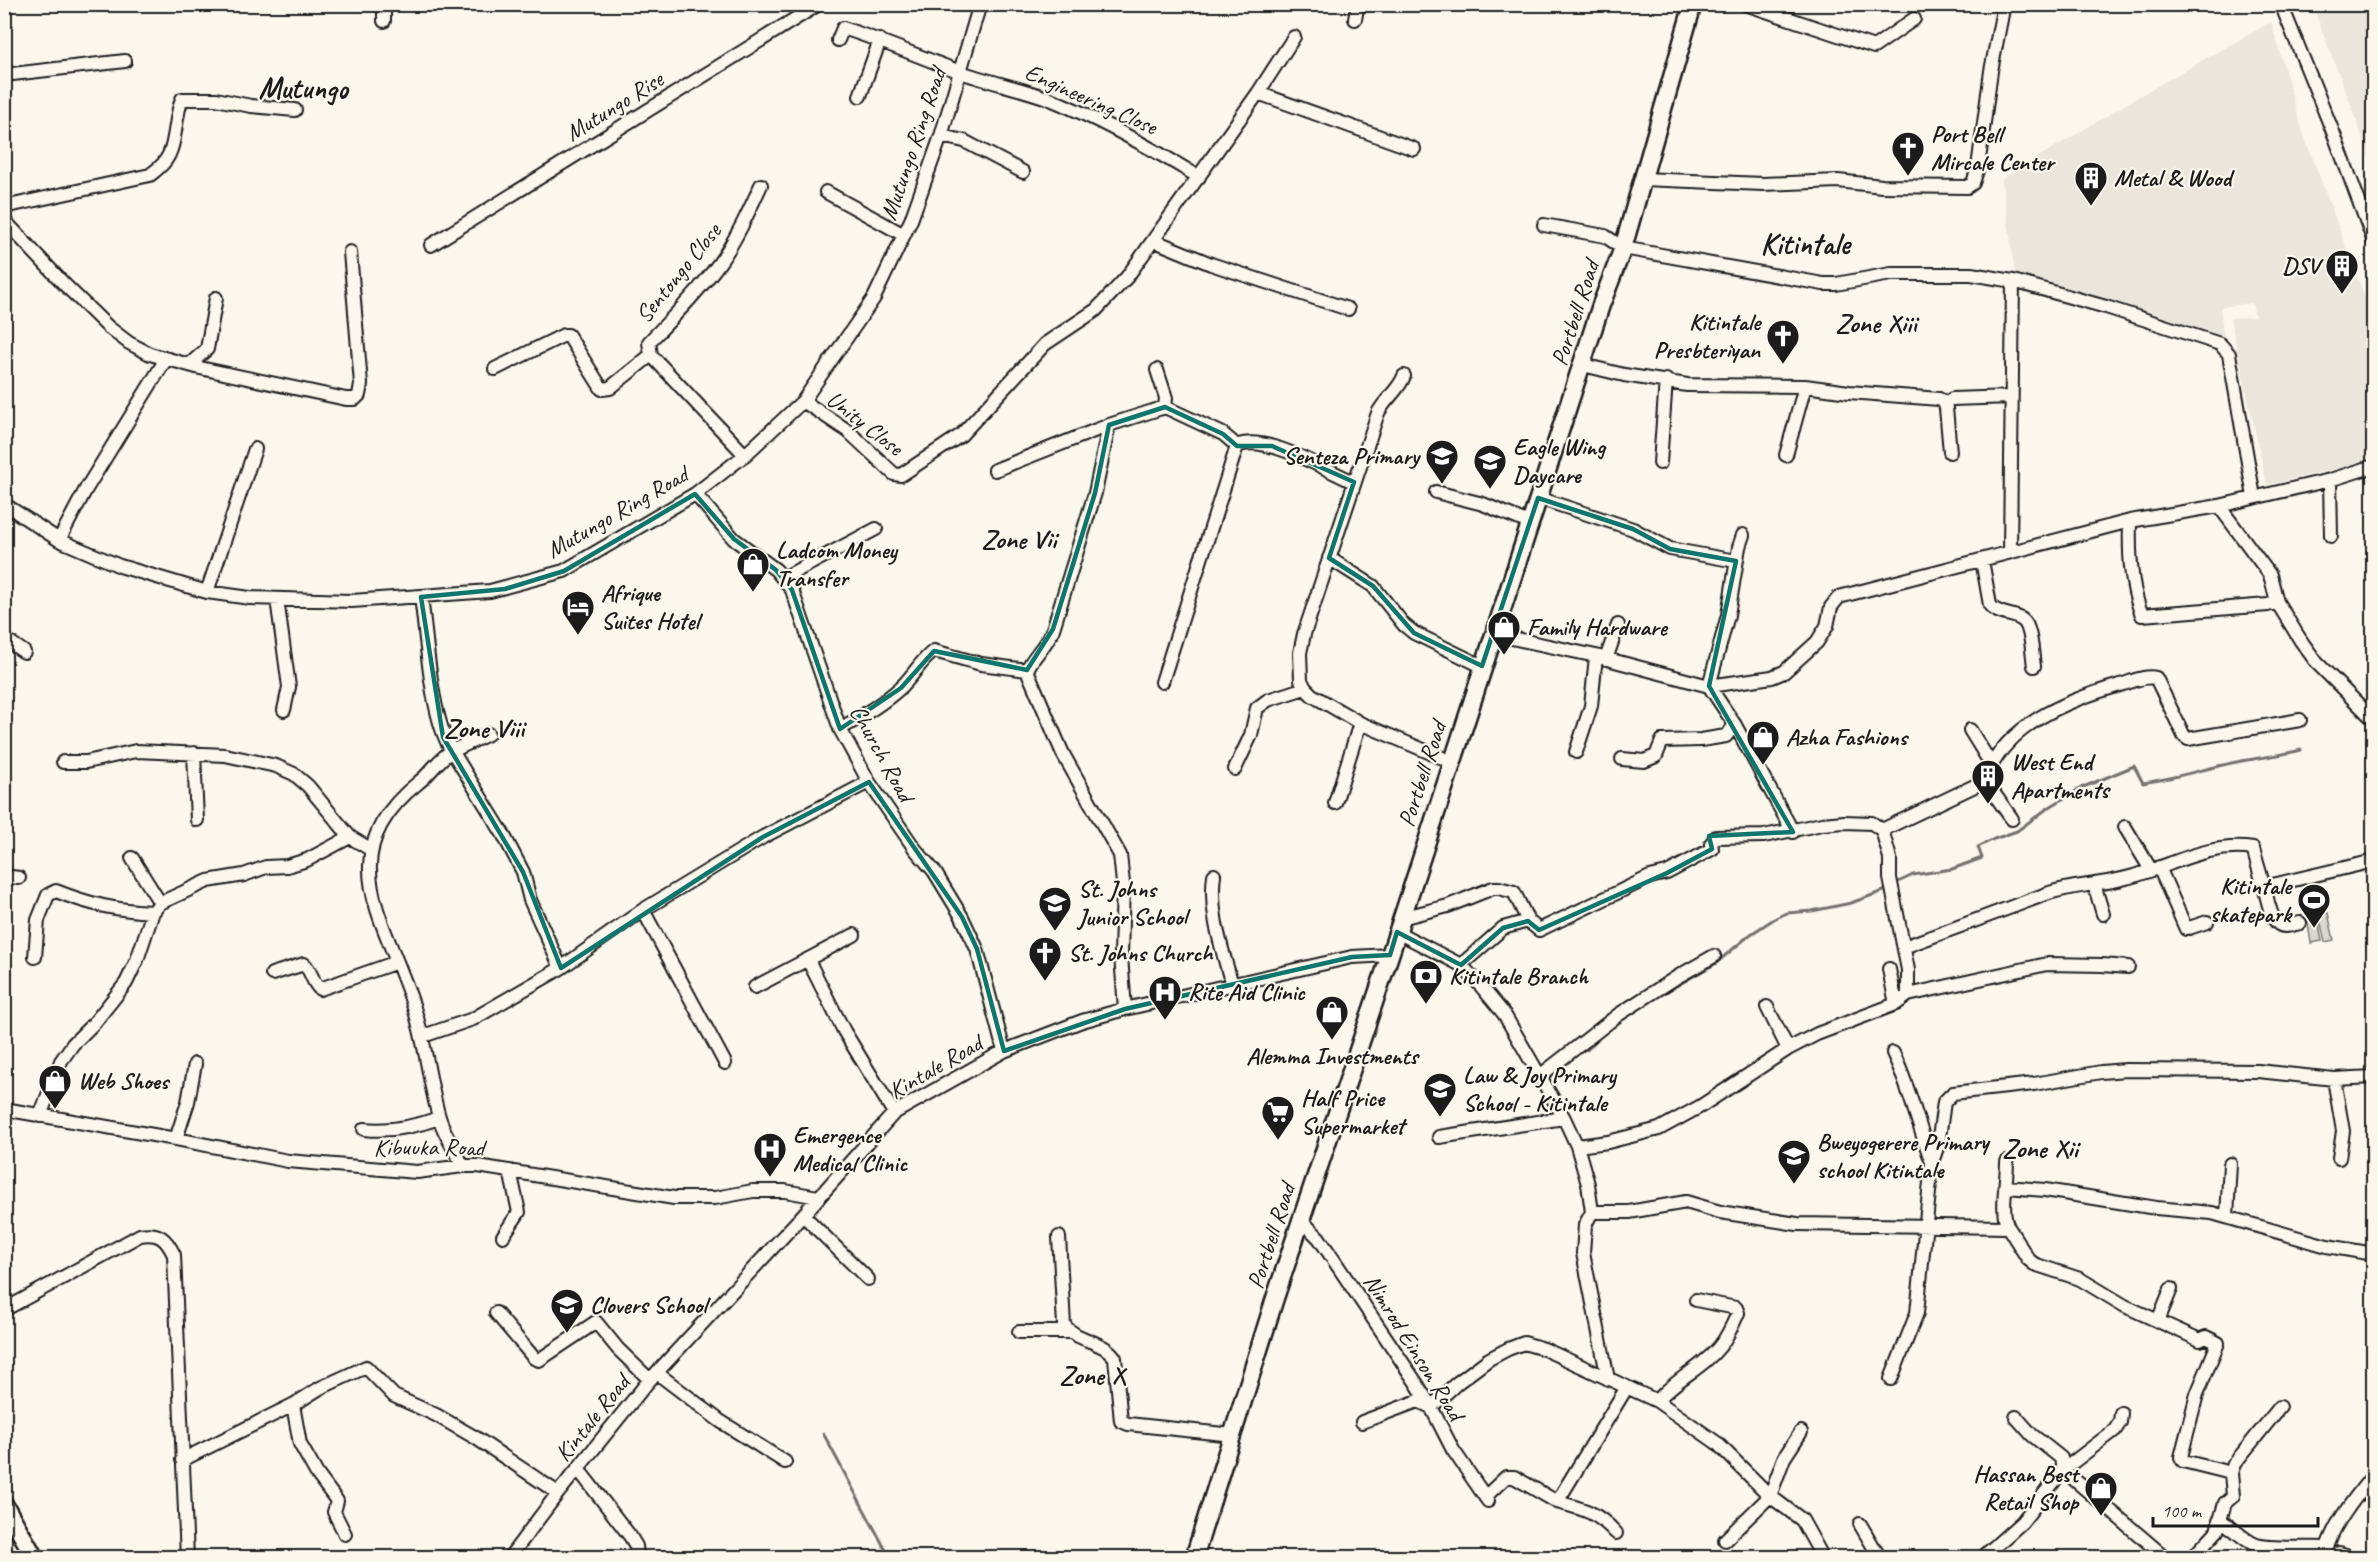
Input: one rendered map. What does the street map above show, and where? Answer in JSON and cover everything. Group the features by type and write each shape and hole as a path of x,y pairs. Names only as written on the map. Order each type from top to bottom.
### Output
{"main road":[{"name":"Portbell Road","path":"1194,1557 1301,1220 1390,955 1482,666 1601,305 1623,248 1693,4"},
{"path":"5,1506 35,1557"}],"street":[{"path":"384,4 384,21"},
{"name":"Mutungo Rise","path":"431,245 819,4"},
{"name":"Mutungo Ring Road","path":"4,504 59,540 120,566 207,592 277,599 352,601 505,589 564,572 695,494 745,455 803,401 874,298 904,235 942,136 980,4"},
{"path":"1355,19 1358,4"},
{"path":"1745,4 1874,47 1914,19"},
{"path":"1642,179 1763,184 1838,181 1882,186 1967,187 1973,183 1978,167 1991,71 2004,4"},
{"path":"2281,4 2335,137 2373,242"},
{"name":"Engineering Close","path":"838,40 843,28 960,72 1020,88 1052,100 1124,133 1199,177"},
{"path":"1294,37 1258,93 1155,240 1210,264 1348,309"},
{"path":"860,96 880,40"},
{"path":"4,75 125,61"},
{"path":"1258,93 1414,149"},
{"path":"4,207 150,175 167,160 174,137 176,112 182,99 216,99 251,106 295,110"},
{"path":"942,136 964,141 1023,172"},
{"name":"Sentongo Close","path":"745,455 651,355 649,342 695,293 720,262 739,231 761,185"},
{"path":"826,192 904,235"},
{"path":"4,220 36,257 108,327 129,343 189,365 325,395 355,399 359,395 361,384 351,252"},
{"path":"1544,225 1605,236 1623,248 1823,284 1836,284 1891,274 1971,274 2013,281 2106,307 2220,344 2229,354 2254,497"},
{"name":"Unity Close","path":"803,401 848,432 894,474 901,475 962,435 1045,344 1096,310 1127,278 1155,240"},
{"path":"2010,552 2013,281"},
{"path":"189,365 207,349 216,298"},
{"name":"Sentongo Close","path":"495,369 568,335 602,389 610,388 651,355"},
{"path":"59,540 92,479 166,358"},
{"path":"1583,365 1624,375 1687,385 1804,386 1939,399 1944,402 1946,408 1950,452"},
{"path":"1157,370 1166,398 1165,406"},
{"path":"1404,376 1399,386 1384,402 1354,482 1300,652 1301,680 1312,695 1360,723 1452,762"},
{"path":"1660,463 1666,380"},
{"path":"1786,455 1804,386"},
{"path":"1952,399 2010,397"},
{"path":"995,470 1109,425 1165,406 1223,434 1237,446"},
{"path":"1109,425 1095,493 1053,629 1048,642 1031,660 1027,670 1063,754 1120,855 1123,883 1121,956 1125,1009"},
{"path":"1162,682 1237,446 1257,442 1272,446 1354,482"},
{"path":"207,592 255,449"},
{"path":"1493,634 1601,658 1709,686 1772,677 1784,672 1804,655 1824,632 1831,607 1839,597 2130,521 2219,506 2330,480 2373,466"},
{"path":"2330,480 2331,536"},
{"path":"1436,492 1484,504 1529,523"},
{"name":"Church Road","path":"695,494 734,539 777,570 792,590 840,729 869,782 915,849 934,871 962,917 977,949 1004,1051"},
{"path":"1538,498 1634,529 1671,549 1736,561"},
{"path":"2219,506 2270,575 2277,602 2301,641 2317,663 2373,720"},
{"path":"2130,521 2129,552 2142,615 2268,605 2277,602"},
{"path":"783,578 876,529"},
{"path":"1743,535 1736,561 1728,615 1709,686 1735,725 1793,832"},
{"path":"1329,558 1373,586 1404,625 1414,633 1482,666"},
{"path":"1982,560 1990,605 1994,611 2023,620 2027,626 2034,666"},
{"path":"422,597 432,680 443,737 502,831 523,872 530,900 561,968"},
{"path":"277,599 289,687 284,710"},
{"path":"1576,752 1591,706 1601,658 1618,625"},
{"path":"4,638 24,652"},
{"path":"840,729 873,709 901,688 925,657 934,651 981,664 1027,670"},
{"path":"1882,830 1985,781 1991,764 2022,729 2037,718 2102,690 2151,676 2156,678 2184,736 2188,739 2300,720"},
{"path":"1235,769 1251,735 1257,708 1268,700 1305,688"},
{"path":"1335,803 1360,723"},
{"path":"1622,759 1644,761 1656,756 1662,741 1710,740 1726,736 1735,725"},
{"path":"1970,730 1991,764"},
{"path":"463,1166 439,1118 423,1036 408,987 381,924 374,900 370,849 382,819 399,797 422,780 436,763 452,751 488,734"},
{"path":"63,762 86,762 136,751 225,755 276,766 294,774 308,786 350,837 370,849"},
{"path":"194,753 197,820"},
{"path":"1985,781 2012,819"},
{"path":"423,1036 473,1019 561,968 644,910 763,837 869,782"},
{"path":"1399,925 1499,888 1514,892 1527,921 1539,930 1650,877 1667,873 1712,849 1711,844 1716,837 1764,836 1793,832 1822,824 1844,822 1872,823 1882,830 1890,858 1890,878 1908,970 1908,995"},
{"path":"2125,827 2155,869 2186,929 2207,922"},
{"path":"35,957 38,920 48,895 56,891 89,904 108,908 157,907 208,881 307,860 350,837"},
{"path":"1904,947 2071,886 2128,878 2189,855 2221,850 2251,849 2254,852 2272,915 2283,927 2300,923"},
{"path":"40,1116 61,1060 126,983 157,907 132,858"},
{"path":"2264,887 2373,861"},
{"path":"1214,874 1212,890 1214,916 1232,985"},
{"path":"4,876 19,878"},
{"path":"2094,884 2103,914"},
{"path":"644,910 725,1063"},
{"path":"1461,965 1503,928 1527,921"},
{"path":"1399,925 1461,965 1504,1014 1541,1075 1577,1146 1588,1184 1592,1212 1585,1225 1583,1253 1608,1378"},
{"path":"755,987 854,935"},
{"name":"Kintale Road","path":"509,1557 653,1376 803,1215 894,1113 1004,1051 1082,1021 1352,957 1390,955"},
{"path":"1541,1075 1618,1015 1714,956"},
{"path":"808,960 844,1031 894,1113"},
{"path":"272,974 304,964 309,968 320,989 397,962"},
{"path":"1577,1146 1608,1142 1659,1129 1701,1106 1788,1049 1816,1034 1896,1004 1908,995 2047,964 2102,964 2128,967"},
{"path":"1889,969 1896,1004"},
{"path":"1767,1007 1788,1049"},
{"path":"1893,1053 1905,1079 1920,1132 1932,1161"},
{"path":"176,1139 188,1102 195,1064"},
{"path":"1891,1379 1917,1313 1932,1161 1938,1145 1944,1102 1950,1095 1958,1092 2034,1084 2126,1070 2258,1071 2334,1079 2373,1077"},
{"path":"2334,1079 2343,1131 2339,1158"},
{"name":"Kibuuka Road","path":"4,1108 288,1161 417,1172 463,1166 510,1171 674,1198 715,1198 753,1191 785,1191 818,1197"},
{"path":"364,1129 384,1131 417,1126 439,1118"},
{"path":"1439,1137 1564,1118"},
{"path":"2007,1162 2007,1187 2003,1217 2028,1259 2034,1264 2080,1279 2125,1306 2200,1340 2206,1337 2218,1343 2197,1394 2181,1457 2183,1461 2232,1473"},
{"path":"2227,1216 2230,1164"},
{"path":"503,1236 519,1212 510,1171"},
{"path":"2007,1187 2045,1190 2112,1202 2227,1216 2327,1246 2373,1254"},
{"path":"1592,1212 1629,1212 1686,1202 1720,1212 1797,1224 2008,1227"},
{"path":"803,1215 868,1279"},
{"name":"Nimrod Einson Road","path":"1301,1220 1319,1238 1431,1407 1453,1450 1486,1499 1506,1477 1514,1477 1557,1502"},
{"path":"4,1310 140,1235 151,1233 159,1235 168,1242 174,1255 187,1557"},
{"path":"1059,1237 1064,1325 1069,1332"},
{"path":"2158,1321 2171,1289"},
{"path":"1657,1401 1669,1387 1719,1347 1732,1328 1738,1313 1736,1308 1696,1300"},
{"path":"496,1313 534,1358 539,1360 596,1322 618,1348 653,1376 785,1462"},
{"path":"1019,1332 1069,1332 1111,1350 1115,1358 1121,1421 1128,1424 1233,1435"},
{"path":"1362,1422 1418,1401 1431,1407 1457,1383 1489,1359 1524,1343 1562,1356 1657,1401 1717,1443 1770,1496 1802,1520 1823,1557"},
{"path":"182,1460 293,1405 320,1388 366,1367 394,1396 436,1415 476,1438 558,1493"},
{"path":"1617,1533 1604,1519 1588,1509 1557,1502 1627,1387"},
{"path":"293,1405 300,1444 317,1474 337,1500 334,1512 345,1534"},
{"path":"2192,1557 2217,1531 2225,1503 2233,1496 2234,1464 2280,1407"},
{"path":"1986,1555 2022,1522 2063,1470 2115,1430 2120,1422 2121,1413"},
{"path":"2016,1417 2032,1435 2061,1458 2063,1470 2166,1557"},
{"path":"1725,1540 1770,1496 1784,1458 1801,1432"},
{"path":"578,1469 630,1536 636,1546 637,1557"},
{"path":"2219,1520 2229,1525 2249,1542 2260,1547 2325,1553 2350,1505 2373,1474"},
{"path":"1860,1524 1880,1557"},
{"path":"2339,1553 2354,1557"},
{"path":"1986,1555 2006,1557"}],"highlighted area":[{"path":"1165,407 1223,434 1237,446 1272,446 1354,482 1329,558 1373,586 1414,633 1482,666 1538,498 1633,529 1670,549 1736,561 1709,686 1793,832 1709,836 1712,849 1667,873 1539,930 1528,921 1503,928 1461,965 1397,932 1390,955 1352,957 1125,1009 1004,1051 977,949 962,917 869,782 763,837 561,968 523,872 443,737 421,597 505,589 564,571 695,494 734,539 776,570 792,590 840,729 901,688 934,651 1027,670 1053,629 1095,493 1109,425"}],"shaded area":[{"path":"2312,5 2373,5 2373,169 2353,110"},
{"path":"2271,22 2303,133 2373,319 2373,460 2267,485 2230,318 2255,317 2252,303 2220,307 2224,341 2015,273 2002,179 2141,95"},
{"name":"Kitintale skatepark","path":"2328,913 2334,940 2325,942 2319,915"},
{"name":"Kitintale skatepark","path":"2317,915 2322,941 2311,943 2307,917"}],"waterway":[{"path":"1896,883 1913,875 1952,869 1982,858 1978,847 2017,831 2048,808 2081,788 2134,766 2143,783 2301,750"},
{"path":"1655,998 1715,964 1751,934 1774,919 1787,913 1812,911 1851,903 1889,889"},
{"path":"1587,1050 1602,1034"},
{"path":"823,1433 890,1558"}],"place":[{"name":"Port Bell Mircale Center","path":"1908,177"},
{"name":"Metal & Wood","path":"2091,207"},
{"name":"DSV","path":"2342,295"},
{"name":"Kitintale Presbteriyan","path":"1783,365"},
{"name":"Senteza Primary","path":"1442,485"},
{"name":"Eagle Wing Daycare","path":"1490,490"},
{"name":"Ladcom Money Transfer","path":"753,593"},
{"name":"Afrique Suites Hotel","path":"578,636"},
{"name":"Family Hardware","path":"1504,656"},
{"name":"Azha Fashions","path":"1763,766"},
{"name":"West End Apartments","path":"1988,805"},
{"name":"Kitintale skatepark","path":"2314,929"},
{"name":"St. Johns Junior School","path":"1055,932"},
{"name":"St. Johns Church","path":"1045,982"},
{"name":"Kitintale Branch","path":"1426,1005"},
{"name":"Rite Aid Clinic","path":"1165,1021"},
{"name":"Alemma Investments","path":"1332,1041"},
{"name":"Web Shoes","path":"55,1110"},
{"name":"Law & Joy Primary School - Kitintale","path":"1440,1118"},
{"name":"Half Price Supermarket","path":"1278,1141"},
{"name":"Emergence Medical Clinic","path":"770,1178"},
{"name":"Bweyogerere Primary school Kitintale","path":"1794,1185"},
{"name":"Clovers School","path":"567,1334"},
{"name":"Hassan Best Retail Shop","path":"2101,1517"}],"district":[{"name":"Mutungo","path":"303,88"},
{"name":"Kitintale","path":"1805,244"},
{"name":"Zone Xiii","path":"1876,323"},
{"name":"Zone Vii","path":"1019,539"},
{"name":"Zone Viii","path":"484,728"},
{"name":"Zone Xii","path":"2040,1148"},
{"name":"Zone X","path":"1092,1375"}]}
